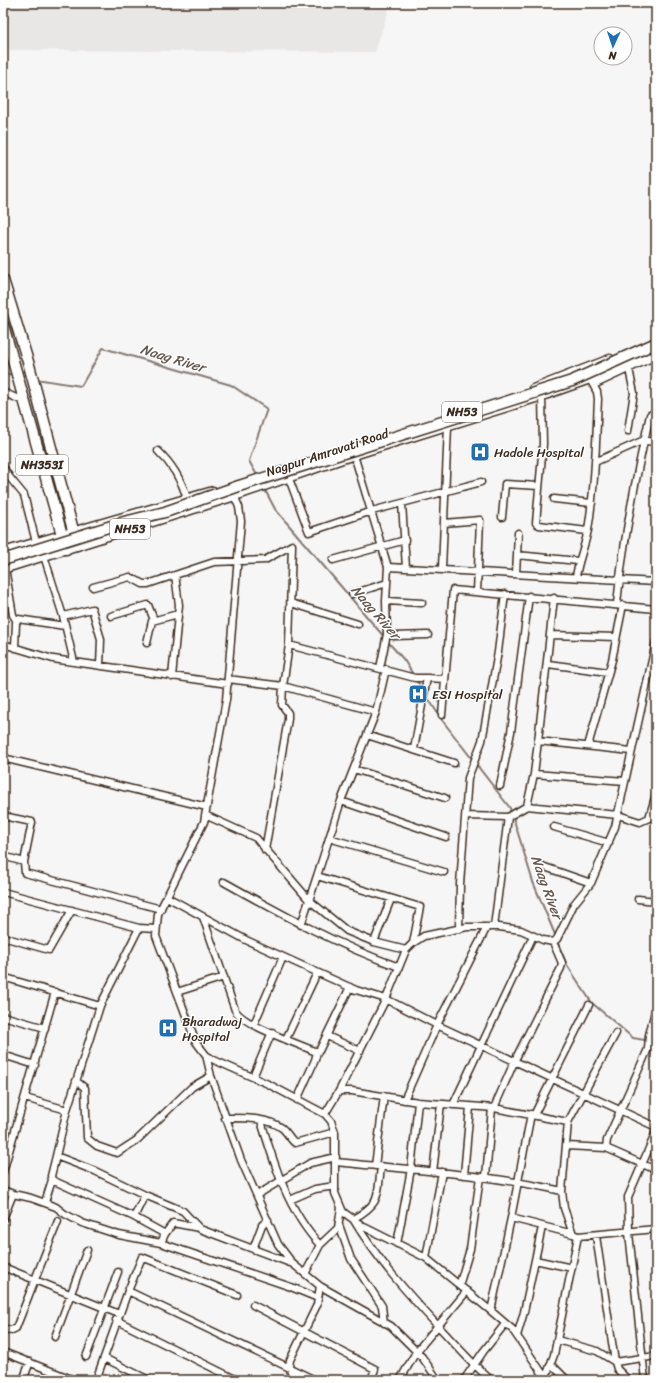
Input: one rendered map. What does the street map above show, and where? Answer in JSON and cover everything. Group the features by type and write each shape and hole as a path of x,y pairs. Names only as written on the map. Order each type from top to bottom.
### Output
{"highway":[{"name":"NH353I","path":"3,280 32,378 77,546"},
{"name":"NH353I","path":"3,324 19,376 66,549"},
{"path":"4,565 124,522 165,512 239,486 572,381 656,343"}],"main road":[{"name":"Nagpur Amravati Road","path":"3,552 230,486 501,400 578,372 656,338"},
{"name":"Nagpur Amravati Road","path":"4,565 44,556 77,546 235,496 288,476 542,396 591,378 656,350"}],"street":[{"path":"591,378 594,382 598,383 656,356"},
{"path":"628,431 634,393 629,369"},
{"path":"576,577 578,560 587,531 592,502 598,392 591,378"},
{"path":"3,392 25,402"},
{"path":"542,396 543,444 536,523 539,525 587,531"},
{"path":"588,746 616,637 620,605 619,580 644,440 650,415 656,412"},
{"path":"442,569 448,426"},
{"path":"595,462 644,440 656,443"},
{"path":"158,451 166,458 181,479 187,498"},
{"path":"301,925 341,801 376,712 383,669 384,646 387,635 386,601 388,567 354,455"},
{"path":"3,467 6,479 24,495 36,542"},
{"path":"288,476 308,532 372,511 481,482"},
{"path":"502,518 505,484 539,486"},
{"path":"230,486 235,496 241,521 228,682 204,822 158,914 156,936 196,1042 206,1055 211,1076 225,1118 278,1244 293,1264 320,1286 391,1326 416,1352 435,1378"},
{"path":"554,499 592,502"},
{"path":"402,503 406,568"},
{"path":"444,524 480,520 477,592"},
{"path":"516,573 518,533"},
{"path":"333,560 405,540"},
{"path":"93,587 130,577 143,584 148,584 214,562 264,560 292,545 289,645 283,686 282,705 288,713 288,719 264,850"},
{"path":"517,555 578,560"},
{"path":"44,556 63,616 74,662"},
{"path":"4,565 13,615 16,620 15,648"},
{"path":"388,567 656,582"},
{"path":"172,677 179,595 175,575"},
{"path":"352,594 387,583"},
{"path":"442,715 453,590 554,598 656,609"},
{"path":"459,928 460,884 468,778 482,741 498,652 505,594"},
{"path":"500,786 511,732 530,596"},
{"path":"526,808 534,774 548,664 554,598"},
{"path":"386,601 422,603"},
{"path":"291,604 358,624"},
{"path":"111,616 148,605 154,620"},
{"path":"63,616 92,609 101,639 100,666"},
{"path":"147,643 151,623 154,620 178,614"},
{"path":"16,620 20,619 65,626"},
{"path":"387,635 428,635"},
{"path":"551,635 616,637"},
{"path":"460,1286 470,1249 483,1177 493,1108 562,966 554,941 574,904 591,883 615,828 631,751 653,668 656,642"},
{"path":"3,644 53,659 172,677 283,686 376,712"},
{"path":"289,645 415,678 445,679"},
{"path":"548,664 608,672"},
{"path":"414,749 427,678"},
{"path":"367,735 454,763"},
{"path":"538,741 631,751"},
{"path":"3,758 207,808"},
{"path":"354,769 445,798"},
{"path":"534,774 625,781"},
{"path":"466,816 509,816 526,808 618,815 640,822 649,818 656,794"},
{"path":"341,801 446,837"},
{"path":"205,815 256,838 264,850 308,900 347,931 374,942 406,950"},
{"path":"3,816 32,822 24,862 25,873 161,909"},
{"path":"404,1100 437,1025 490,927 509,816"},
{"path":"554,826 609,843"},
{"path":"329,838 444,872"},
{"path":"3,856 24,862"},
{"path":"539,865 591,883"},
{"path":"317,876 420,907 413,943"},
{"path":"224,882 301,925 364,954 399,967"},
{"path":"3,892 139,928 156,929"},
{"path":"167,897 203,917 283,957 350,987 386,999 437,1025 552,1077 656,1127"},
{"path":"374,942 391,899"},
{"path":"638,899 656,901"},
{"path":"3,937 49,950 72,910"},
{"path":"203,917 238,1014 254,1024 317,1052"},
{"path":"325,1114 340,1091 360,1052 386,999 406,950 413,943 424,936 467,926 521,930 533,936 554,941"},
{"path":"45,1202 52,1180 51,1176 67,1110 100,1006 139,928"},
{"path":"453,1105 533,936"},
{"path":"254,1024 283,957"},
{"path":"286,1039 316,972"},
{"path":"3,977 100,1006"},
{"path":"177,992 224,977"},
{"path":"297,1100 315,1060 317,1052 321,1049 350,987"},
{"path":"3,1172 55,992"},
{"path":"491,1311 512,1218 532,1115 589,1005"},
{"path":"606,1148 607,1140 649,1046 649,1035 656,1007"},
{"path":"3,1016 45,1028"},
{"path":"253,1077 272,1032"},
{"path":"547,1378 552,1366 572,1268 575,1235 564,1208 562,1191 568,1122 616,1033"},
{"path":"327,1036 360,1052"},
{"path":"206,1055 325,1114 331,1121 335,1132 335,1194 343,1212 364,1227 426,1258 505,1324 517,1336 547,1378"},
{"path":"4,1056 35,1065"},
{"path":"76,1081 82,1085 86,1093 87,1138 97,1146 117,1153 137,1140 192,1087 211,1076"},
{"path":"340,1091 418,1102 493,1108 568,1122"},
{"path":"353,1219 366,1212 375,1203 384,1096"},
{"path":"25,1098 67,1110"},
{"path":"397,1244 411,1169 418,1102"},
{"path":"434,1172 441,1104"},
{"path":"464,1175 470,1107"},
{"path":"225,1118 261,1121 281,1128 295,1143 335,1132"},
{"path":"261,1121 281,1180 290,1200 308,1231 320,1245"},
{"path":"644,1380 629,1233 628,1197 641,1163 656,1132"},
{"path":"566,1146 606,1148 656,1170"},
{"path":"56,1156 95,1171 183,1211 200,1229"},
{"path":"257,1195 310,1163 336,1159 378,1166 483,1177 562,1191"},
{"path":"426,1258 442,1172"},
{"path":"52,1180 134,1217 166,1234"},
{"path":"290,1200 315,1189 335,1186"},
{"path":"3,1190 45,1202 82,1223 119,1235 161,1243 291,1287 318,1298"},
{"path":"3,1219 13,1194"},
{"path":"134,1217 145,1195"},
{"path":"341,1208 339,1225 350,1258 382,1306 384,1323"},
{"path":"512,1218 575,1235 596,1236 656,1229"},
{"path":"353,1219 367,1242 389,1272 474,1365 491,1380"},
{"path":"253,1249 262,1225 268,1220"},
{"path":"3,1332 5,1329 12,1330 16,1328 58,1221"},
{"path":"161,1243 173,1223 200,1229 293,1264"},
{"path":"305,1274 320,1245 339,1225"},
{"path":"517,1336 524,1312 542,1226"},
{"path":"596,1236 615,1362 617,1369 624,1379"},
{"path":"56,1337 87,1250"},
{"path":"96,1380 116,1320 142,1257 236,1295"},
{"path":"535,1260 572,1268"},
{"path":"3,1267 119,1314"},
{"path":"86,1357 118,1272"},
{"path":"293,1380 289,1366 290,1360 305,1331 318,1298 320,1286"},
{"path":"128,1291 289,1366 315,1380"},
{"path":"400,1380 416,1352 466,1292"},
{"path":"253,1305 375,1369 371,1380"},
{"path":"116,1320 237,1380"},
{"path":"464,1380 505,1324"},
{"path":"557,1340 597,1351 615,1362 656,1356"},
{"path":"3,1352 30,1362 63,1378 74,1380"},
{"path":"104,1358 149,1380"},
{"path":"23,1380 30,1362"},
{"path":"552,1366 567,1380"}],"shaded area":[{"path":"3,3 391,3 375,52 3,50"}],"waterway":[{"name":"Naag River","path":"36,379 81,386 103,348 231,385 267,409 249,461 258,477"},
{"name":"Naag River","path":"3,373 13,375"},
{"name":"Naag River","path":"264,488 275,509 385,638"},
{"name":"Naag River","path":"388,642 404,660 414,676"},
{"name":"Naag River","path":"416,680 423,690"},
{"name":"Naag River","path":"426,695 442,720 510,808 511,813"},
{"name":"Naag River","path":"513,817 533,882 556,937"},
{"name":"Naag River","path":"557,941 567,965 592,1003 633,1038 656,1042"}],"place":[{"name":"Hadole Hospital","path":"480,452"},
{"name":"ESI Hospital","path":"418,694"},
{"name":"Bharadwaj Hospital","path":"168,1028"}]}
